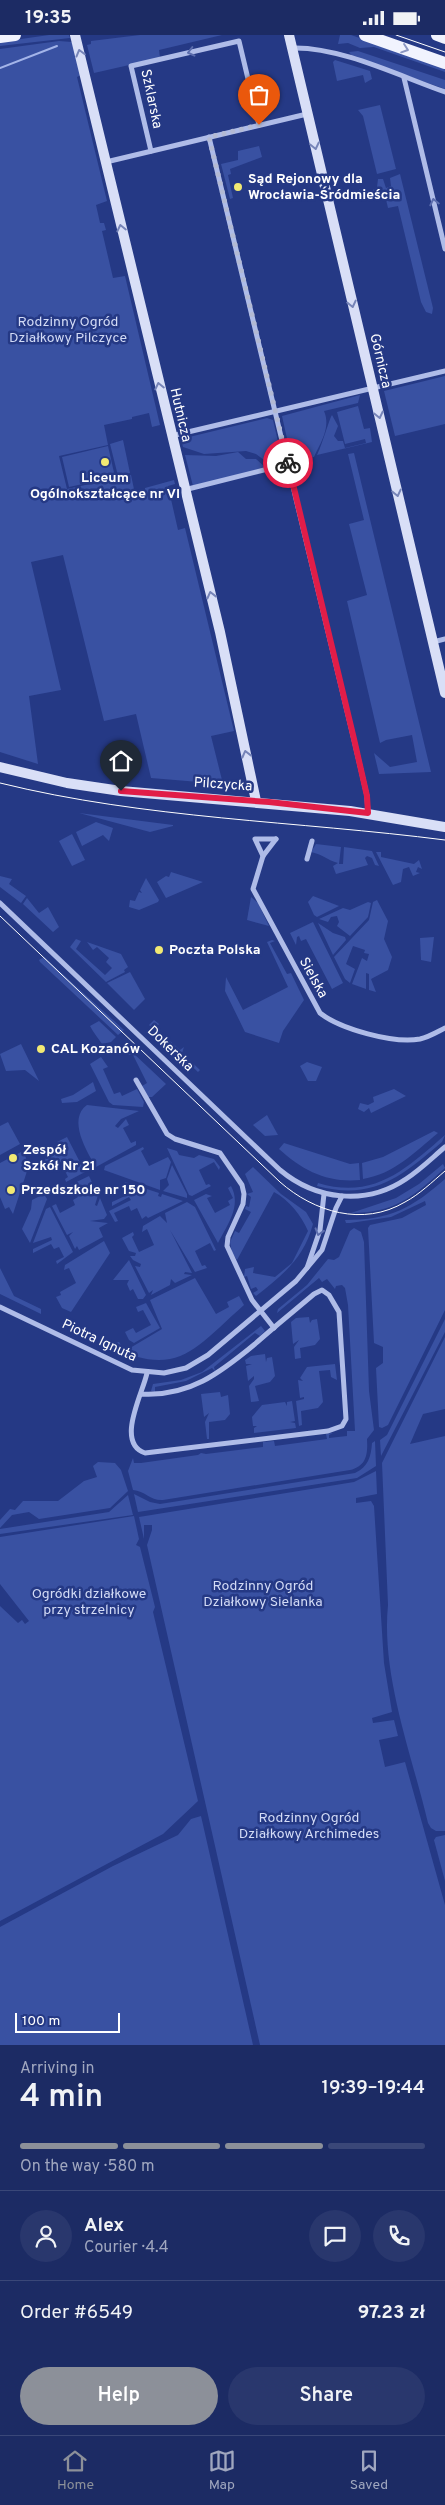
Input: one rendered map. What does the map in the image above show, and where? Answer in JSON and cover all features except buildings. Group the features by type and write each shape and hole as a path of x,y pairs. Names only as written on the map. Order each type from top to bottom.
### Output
{"main road":[{"path":"0,37 15,35"},
{"path":"365,35 445,63"},
{"path":"437,35 445,38"}],"street":[{"name":"Hutnicza","path":"75,35 220,632 256,801"},
{"name":"Górnicza","path":"289,35 445,693"},
{"name":"Szklarska","path":"152,151 131,66 134,65 239,41 259,125"},
{"path":"291,48 312,49 340,56 445,92"},
{"path":"404,78 445,249"},
{"name":"Szklarska","path":"106,162 307,114"},
{"path":"209,137 354,739 367,796 368,813"},
{"path":"171,436 445,371"},
{"path":"184,490 288,464"},
{"path":"433,643 445,639"},
{"name":"Pilczycka","path":"0,767 67,783 121,791 256,801 368,813 445,827"},
{"path":"306,859 312,841"},
{"name":"Sielska","path":"263,856 253,889 312,1001 326,1018 344,1026 396,1039 426,1038 445,1028"},
{"name":"Dokerska","path":"0,903 280,1170 304,1187 324,1194 342,1197 371,1194 392,1188 411,1176 445,1147"},
{"path":"136,1080 167,1134 175,1139 220,1153 242,1185 244,1194 243,1204 228,1237 227,1246 244,1285 260,1311 274,1328"},
{"name":"Piotra Ignuta","path":"307,1268 320,1230 324,1194"},
{"name":"Piotra Ignuta","path":"0,1307 123,1366 147,1373 172,1372 196,1363 296,1281 322,1250 336,1207 342,1197"},
{"path":"141,1393 173,1393 201,1384 226,1369 317,1291 325,1292 333,1300 339,1311 346,1419 342,1426 328,1431 145,1453 139,1451 134,1444 132,1426 141,1393 147,1373"}],"green space":[{"path":"49,35 69,35 70,38 0,46 0,42"},
{"path":"140,35 222,35 159,50 160,58 94,73 87,45 91,44 91,41"},
{"path":"340,35 351,35 445,68 445,72 374,47 360,48 348,43 338,44"},
{"name":"Rodzinny Ogród Działkowy Pilczyce","path":"59,41 72,42 81,75 77,77 107,201 96,205 100,223 104,223 106,230 102,231 113,278 125,276 160,425 152,427 149,413 104,425 108,445 59,456 67,489 131,475 135,494 145,491 145,488 174,480 175,484 168,486 178,530 185,528 234,731 211,736 223,784 151,778 136,714 104,721 63,555 31,562 61,690 29,696 38,764 0,752 0,49"},
{"path":"358,51 445,80 445,89 353,57 349,52"},
{"path":"335,60 370,71 372,79 365,83 363,75 337,81 333,62"},
{"path":"380,105 396,169 377,174 363,116 358,110"},
{"path":"259,146 262,157 230,169 231,174 228,175 233,198 230,199 221,164 238,160 238,151"},
{"path":"400,174 433,308 432,314 426,312 421,302 398,206 388,208 384,191 361,197 359,189 373,190 377,187 378,179 383,179 386,188 391,186 390,178"},
{"path":"445,376 445,424 395,436 384,391"},
{"path":"360,395 358,403 324,411 326,429 314,457 292,461 282,416"},
{"path":"358,406 364,429 370,428 372,442 317,455 332,415 338,426 334,436 338,441 343,441 345,448 366,443 365,439 345,444 337,412"},
{"path":"267,418 273,420 283,463 272,466 256,454 246,451 204,454 183,447 181,439"},
{"path":"123,440 130,473 118,476 110,444"},
{"path":"108,446 115,477 69,487 62,457"},
{"path":"238,452 246,459 256,459 266,468 193,486 185,455 216,456"},
{"path":"354,453 431,772 379,774 374,753 390,767 417,762 412,735 380,743 347,601 367,595 349,524 364,520 348,454"},
{"path":"79,813 173,825 173,826 150,832"},
{"path":"96,822 113,828 109,841 103,835 82,846 76,832"},
{"path":"72,834 85,860 72,866 59,841"},
{"path":"316,844 341,847 339,864 343,864 344,847 372,851 379,866 375,865 372,858 367,856 365,858 368,865 336,874 333,866 338,863 311,852"},
{"path":"376,852 381,852 381,857 414,864 419,860 422,869 418,867 416,872 420,873 413,876 409,867 403,869 401,882 393,885"},
{"path":"171,872 203,882 166,898 157,882 166,876 169,877"},
{"path":"0,876 12,879 9,884 26,896 21,903 0,887"},
{"path":"146,878 159,900 158,902 139,910 129,907 130,900 135,901 139,892 142,893 140,890"},
{"path":"313,896 339,906 317,917 314,915 308,902"},
{"path":"251,897 258,903 269,926 247,920"},
{"path":"27,898 39,913 48,907 59,927 53,932 23,904"},
{"path":"377,900 388,921 384,939 392,957 388,970 371,979 376,992 369,990 369,974 366,973 366,989 352,984 362,958 367,961 369,954 364,953 365,950 353,946 346,964 355,969 350,983 345,979 334,957 369,920 373,902"},
{"path":"368,902 371,903 368,917 350,936 337,926 339,922 337,916 331,917 328,922 319,919 343,908 350,910"},
{"path":"313,922 343,983 332,989 306,939 301,941 299,936 297,937 296,945 290,933"},
{"path":"318,923 333,933 345,937 346,940 333,955"},
{"path":"434,937 431,962 421,960 420,938"},
{"path":"76,939 81,941 76,949 105,975 112,968 106,962 109,958 97,947 93,950 87,942 121,954 128,967 124,970 125,972 106,982 70,947"},
{"path":"275,941 270,943 287,974 291,973 304,1000 283,1031 279,1043 245,1032 225,991 226,977 243,1010 288,987 267,942"},
{"path":"44,957 124,1030 118,1035 40,962 39,960"},
{"path":"130,972 145,999 134,1010 107,983"},
{"path":"154,1020 159,1024 156,1028 180,1050 184,1047 182,1053 200,1070 198,1072 149,1025"},
{"path":"99,1021 116,1037 111,1042 102,1044 91,1028 90,1026"},
{"path":"21,1044 39,1081 25,1070 6,1071 0,1054"},
{"path":"127,1052 133,1053 166,1084 152,1097 148,1097 142,1086 147,1083 133,1055 128,1055"},
{"path":"101,1057 108,1067 103,1069 114,1094 120,1092 122,1096 137,1089 144,1102 143,1107 113,1105 109,1102 90,1064"},
{"path":"307,1062 322,1067 316,1081 308,1081 300,1066"},
{"path":"93,1082 96,1091 77,1102 62,1103 61,1099 73,1095"},
{"path":"394,1089 406,1096 371,1113 369,1108 364,1112 358,1109 360,1103 368,1105 374,1102 373,1097"},
{"path":"87,1105 139,1111 121,1119 115,1126 118,1128 126,1119 129,1125 123,1128 131,1143 136,1141 136,1145 96,1167 84,1144 79,1127 81,1111"},
{"path":"267,1115 278,1135 265,1136 253,1125"},
{"path":"8,1122 20,1144 0,1155 0,1126"},
{"path":"434,1131 438,1133 404,1161 385,1172 363,1179 362,1163 383,1157"},
{"path":"445,1135 442,1142 400,1175 371,1188 337,1190 317,1186 318,1183 338,1187 356,1187 373,1184 402,1170"},
{"path":"67,1137 85,1172 66,1182 65,1179 68,1177 60,1161 42,1170 50,1145 53,1145 59,1156 61,1155 57,1142"},
{"path":"284,1143 350,1164 359,1163 360,1180 337,1180 316,1174 297,1164 279,1149"},
{"path":"143,1147 144,1149 141,1151 149,1166 168,1157 171,1162 166,1178 160,1180 160,1190 104,1170 105,1166"},
{"path":"167,1148 177,1151 179,1155 194,1158 199,1155 214,1159 220,1167 219,1170 214,1162 199,1170 206,1185 209,1184 211,1186 192,1196 189,1195"},
{"name":"Przedszkole nr 150","path":"23,1151 29,1165 13,1214 9,1207 5,1209 0,1197 0,1163"},
{"path":"443,1164 445,1168 403,1201 380,1210 351,1213 396,1198 419,1184"},
{"path":"172,1165 187,1194 187,1198 163,1191 169,1185 167,1179"},
{"path":"253,1167 281,1194 306,1212 313,1224 304,1247 291,1265 256,1296 253,1293 258,1290 256,1287 251,1289 247,1276 244,1277 245,1269 254,1267 253,1273 275,1277 292,1263 308,1231 294,1209 285,1199 274,1192 237,1260 232,1253 230,1242 235,1231 239,1233 251,1212 245,1209 246,1206 249,1207 251,1197 247,1194 253,1192 245,1174"},
{"path":"89,1176 98,1195 95,1205 97,1206 100,1198 107,1215 104,1219 90,1221 108,1223 99,1228 103,1237 79,1250 77,1246 75,1249 69,1236 73,1232 67,1235 52,1206 56,1204 60,1213 75,1205 73,1200 78,1197 73,1188 65,1191 64,1188"},
{"path":"445,1179 445,1310 388,1425 382,1428 379,1427 376,1368 383,1363 383,1347 374,1343 368,1228 370,1225 402,1218 426,1205 425,1201 391,1217 350,1223 346,1223 345,1220 388,1215 411,1205"},
{"path":"125,1182 159,1193 158,1196 161,1197 162,1194 183,1201 142,1219 137,1208 131,1211 129,1206 114,1213 118,1221 115,1222 109,1211 131,1200 129,1197 112,1206 112,1202 125,1196 123,1190"},
{"path":"231,1186 234,1193 234,1208 218,1243 194,1200 206,1194 212,1196 207,1198 215,1213 230,1205 228,1201 233,1198 228,1188"},
{"path":"44,1194 47,1199 30,1243 22,1229 31,1209 32,1200"},
{"path":"187,1202 195,1207 216,1250 214,1251 210,1243 195,1251 202,1266 205,1265 207,1268 195,1272 170,1230 192,1273 185,1272 184,1274 192,1275 175,1283 171,1279 170,1285 151,1295 153,1290 149,1293 135,1266 140,1267 141,1264 130,1256 135,1256 136,1253 129,1251 122,1238 133,1232 134,1235 132,1237 139,1252 154,1245 147,1229 142,1232 143,1226 160,1216 167,1223 165,1213"},
{"path":"50,1207 73,1252 57,1264 56,1261 64,1257 59,1247 54,1249 51,1244 33,1253 33,1249 52,1240 51,1237 33,1243 46,1209"},
{"path":"354,1228 361,1232 364,1242 369,1391 374,1430 367,1439 367,1450 363,1463 350,1470 163,1500 155,1499 133,1490 128,1471 133,1458 134,1463 141,1463 201,1453 263,1447 263,1442 274,1441 275,1446 327,1439 326,1434 333,1433 329,1435 329,1438 347,1436 347,1431 355,1431 348,1305 345,1288 342,1285 336,1286 335,1289 327,1279 322,1282 319,1278 277,1313 278,1309 307,1285 328,1259 334,1260 339,1257 350,1231"},
{"path":"104,1241 110,1253 71,1312 62,1308 56,1297 61,1295 60,1292 76,1283 69,1268 64,1270 65,1265"},
{"path":"129,1260 146,1295 143,1299 138,1299 133,1289 130,1291 127,1284 129,1280 113,1280"},
{"path":"0,1268 14,1296 41,1309 41,1314 0,1294"},
{"path":"195,1278 216,1314 229,1307 227,1302 239,1296 244,1305 197,1347 183,1355 168,1359 151,1360 107,1346 119,1342 125,1351 162,1329 150,1300"},
{"path":"146,1303 160,1328 134,1343 129,1340 125,1332 133,1328 136,1333 151,1325 143,1310 138,1312 136,1307"},
{"path":"309,1317 310,1323 312,1320 317,1319 320,1339 315,1345 300,1348 301,1358 295,1359 294,1347 299,1340 293,1344 291,1322 296,1318"},
{"path":"445,1319 445,1332 381,1456 380,1440 387,1435"},
{"path":"261,1326 265,1331 260,1336 255,1333 214,1367 215,1371 212,1368 186,1381 155,1387 155,1392 151,1391 153,1384 181,1380 202,1372"},
{"path":"445,1337 445,1409 423,1414 410,1444 445,1436 445,1831 436,1831 428,1823 393,1687 387,1632 388,1605 382,1463"},
{"path":"265,1354 266,1362 267,1358 272,1357 275,1376 270,1382 255,1386 259,1401 251,1402 249,1386 254,1376 248,1381 246,1366 252,1364 246,1364 245,1360 251,1356"},
{"path":"335,1364 337,1380 331,1377 330,1370 319,1371 323,1402 318,1408 301,1411 302,1425 299,1426 296,1401 304,1399 304,1397 300,1398 298,1380 303,1381 300,1378 307,1367"},
{"path":"220,1392 221,1397 228,1395 230,1414 225,1420 209,1422 209,1439 207,1439 205,1422 209,1413 204,1417 201,1394"},
{"path":"292,1401 295,1421 290,1422 295,1423 296,1428 254,1433 254,1428 257,1426 253,1426 252,1417 262,1405 285,1402 287,1406 287,1402"},
{"path":"375,1441 376,1466 357,1478 138,1512 134,1494 150,1502 160,1504 355,1473 366,1465 370,1457 372,1443"},
{"path":"98,1462 115,1463 121,1470 128,1491 110,1508 39,1519 29,1512 12,1515 0,1528 0,1520 10,1509 15,1510 23,1501 58,1501 84,1481 97,1477 93,1466"},
{"path":"376,1471 377,1494 356,1498 356,1503 371,1501 374,1506 384,1663 392,1712 372,1718 373,1723 394,1720 398,1736 379,1740 385,1767 405,1762 445,1905 445,2045 260,2045 147,1545 152,1525 144,1525 144,1539 139,1517 354,1482"},
{"path":"128,1495 133,1515 0,1534 0,1529 109,1512"},
{"name":"Ogródki działkowe przy strzelnicy","path":"134,1516 139,1539 136,1545 140,1547 155,1607 153,1612 198,1801 163,1834 0,1921 0,1606 18,1623 22,1620 25,1624 29,1621 0,1584 0,1537"},
{"path":"201,1816 253,2045 0,2045 0,1927 113,1866 178,1835 191,1819"},
{"path":"445,1835 445,1881 434,1840 436,1837"}],"waterway":[{"path":"0,68 57,46"}],"tram line":[{"path":"396,35 445,52"},
{"path":"0,783 55,795 166,812 445,840"},
{"path":"0,916 280,1182 308,1201 339,1213 373,1214 389,1210 405,1202 426,1188 445,1171"}],"way so far":[{"path":"259,125 209,137 288,463"}],"place":[{"name":"Sąd Rejonowy dla Wrocławia-Śródmieścia","path":"238,187"},
{"name":"Liceum Ogólnokształcące nr VI","path":"105,462"},
{"name":"Poczta Polska","path":"159,950"},
{"name":"CAL Kozanów","path":"41,1049"},
{"name":"Zespół Szkół Nr 21","path":"13,1158"},
{"name":"Przedszkole nr 150","path":"11,1190"}],"route":[{"path":"121,791 269,802 368,813 367,796 354,739 288,463"}],"park label":[{"name":"Rodzinny Ogród Działkowy Sielanka","path":"263,1594"},
{"name":"Rodzinny Ogród Działkowy Archimedes","path":"309,1826"}]}
